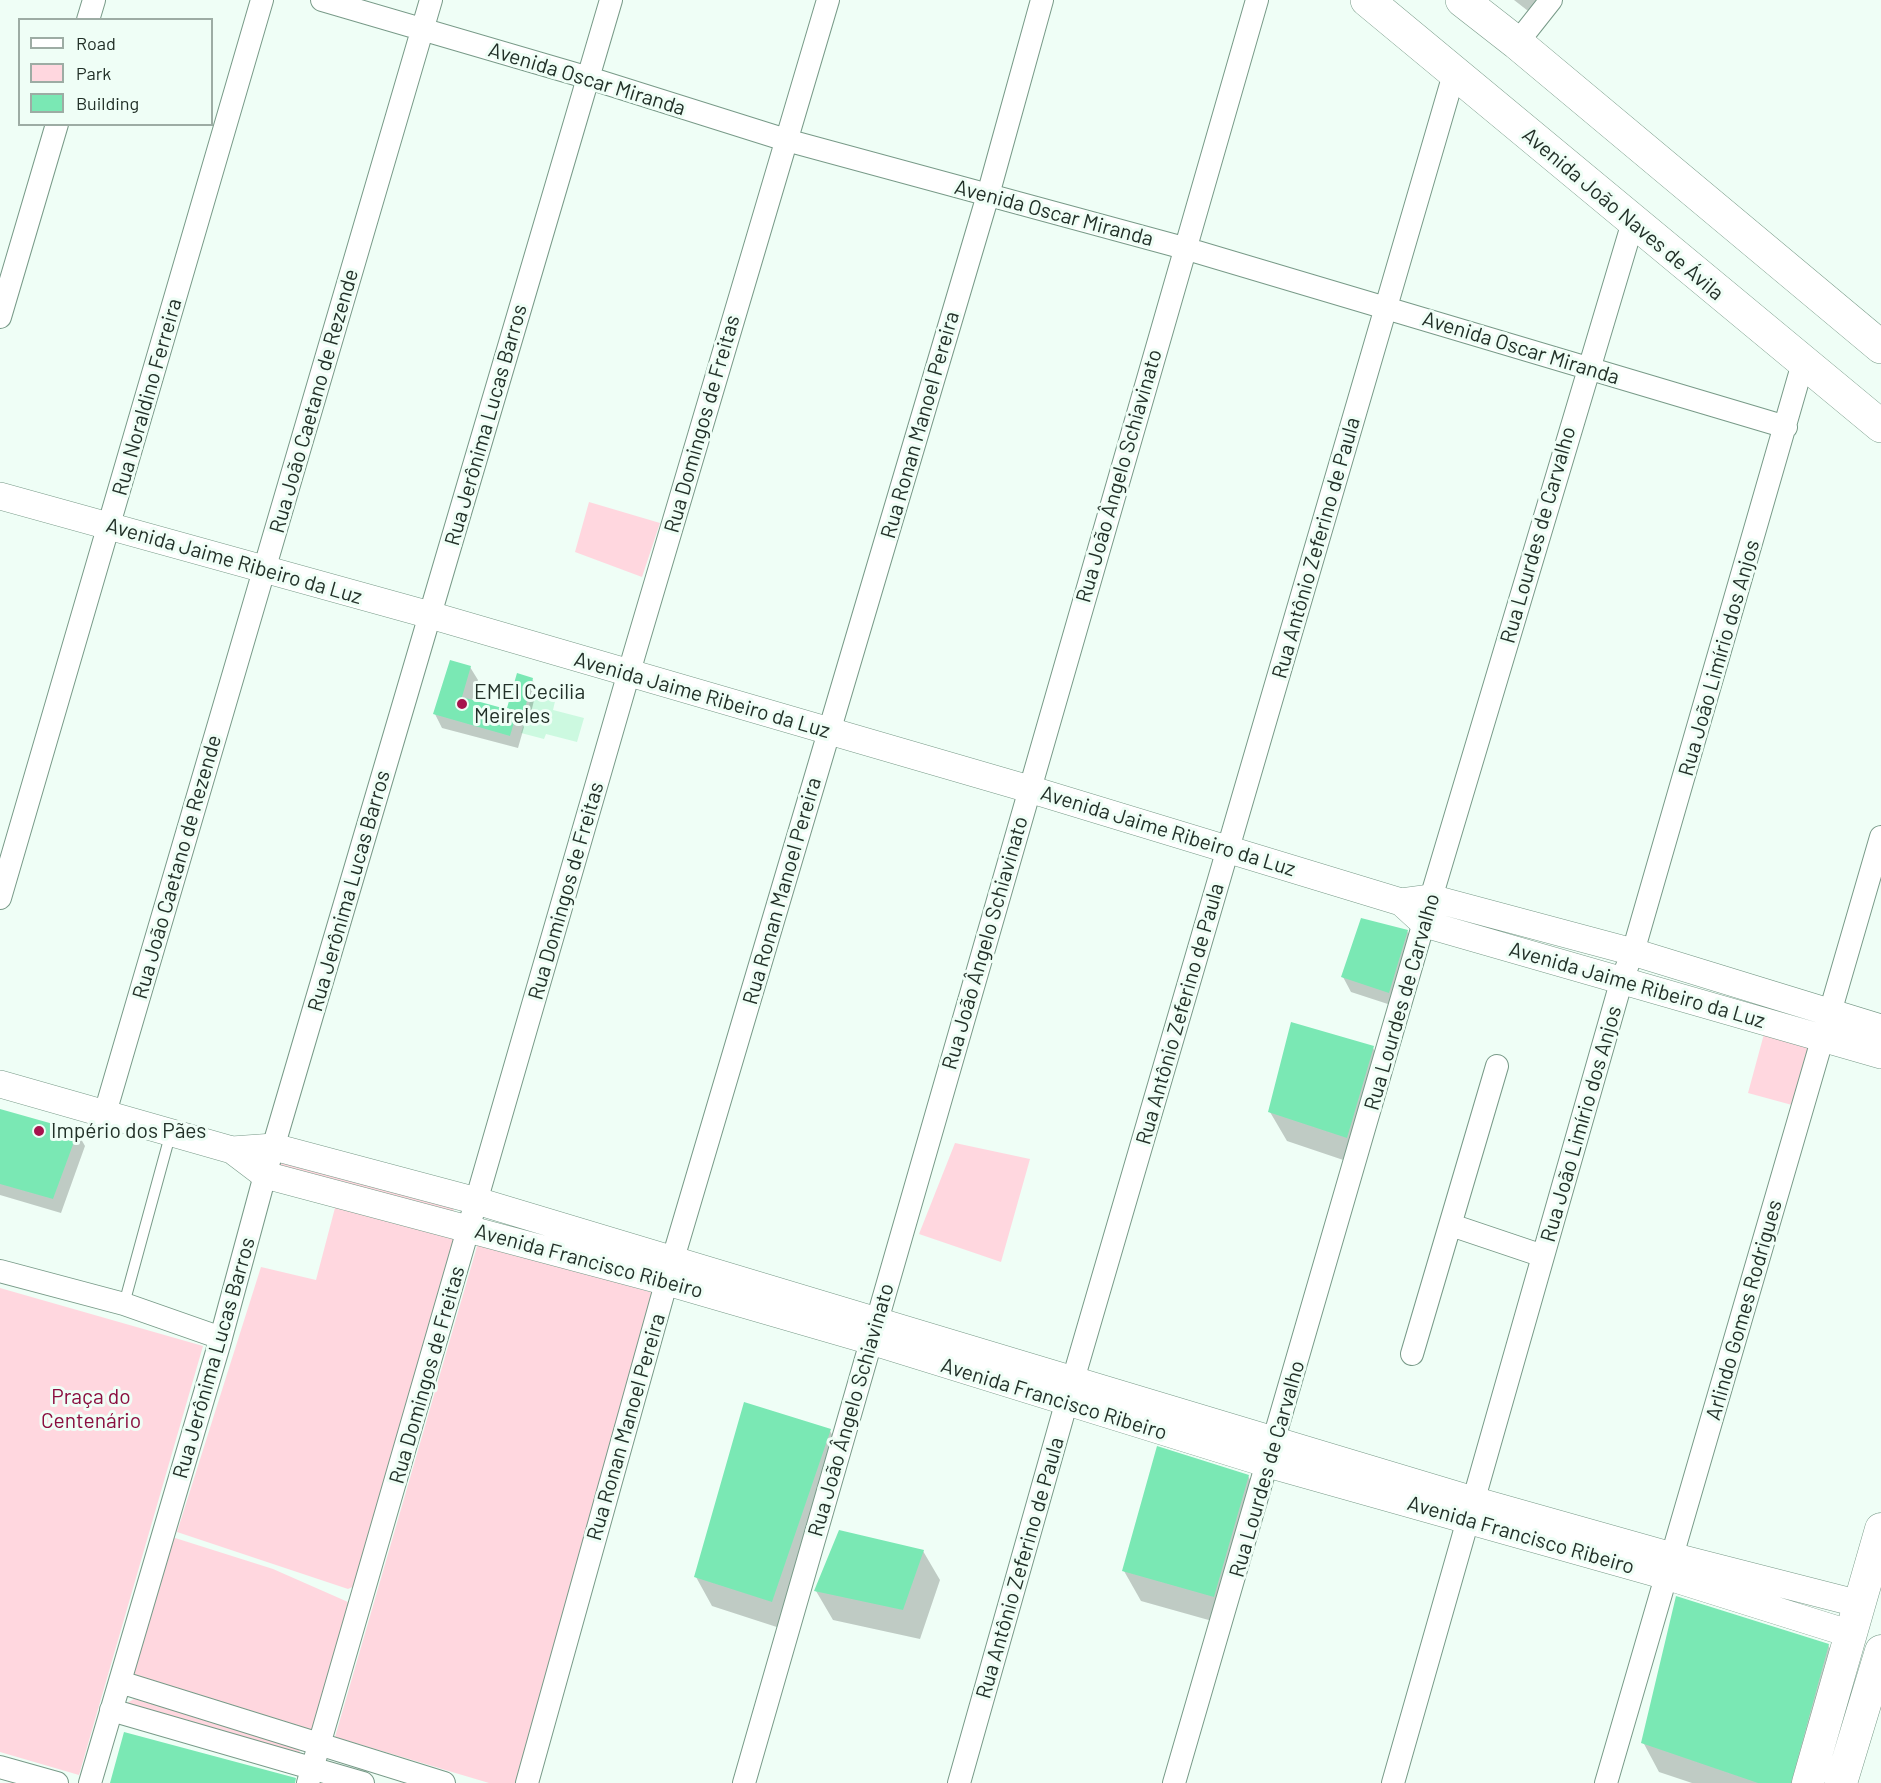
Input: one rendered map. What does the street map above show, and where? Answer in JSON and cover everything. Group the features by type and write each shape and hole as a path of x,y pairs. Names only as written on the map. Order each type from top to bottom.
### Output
{"main road":[{"name":"Avenida João Naves de Ávila","path":"1367,0 1881,426"},
{"path":"1462,0 1517,43 1881,347"},
{"path":"1808,1783 1851,1634 1870,1607 1881,1529"},
{"name":"Avenida Francisco Ribeiro","path":"1851,1634 1881,1642"},
{"path":"1841,1783 1881,1651"}],"street":[{"path":"89,18 94,0"},
{"name":"Rua Noraldino Ferreira","path":"0,898 262,0"},
{"name":"Avenida Oscar Miranda","path":"322,0 589,78 786,140 1184,248 1786,427"},
{"name":"Rua João Caetano de Rezende","path":"105,1113 431,0"},
{"name":"Rua Jerônima Lucas Barros","path":"90,1783 221,1338 265,1175 611,0"},
{"name":"Rua Domingos de Freitas","path":"311,1775 628,675 828,0"},
{"name":"Rua Ronan Manoel Pereira","path":"527,1783 670,1272 988,195 1042,0"},
{"name":"Rua João Ângelo Schiavinato","path":"744,1783 1257,0"},
{"path":"1517,43 1551,0"},
{"name":"Rua Antônio Zeferino de Paula","path":"959,1783 1070,1391 1454,74"},
{"path":"0,317 56,126"},
{"name":"Rua Lourdes de Carvalho","path":"1174,1783 1431,898 1587,369 1633,222"},
{"name":"Rua João Limírio dos Anjos","path":"1392,1783 1622,979 1633,952 1803,363"},
{"name":"Avenida Jaime Ribeiro da Luz","path":"0,496 430,615 628,675 1029,789 1401,902 1431,898 1633,952 1881,1028"},
{"name":"Arlindo Gomes Rodrigues","path":"1606,1783 1824,1040 1881,837"},
{"name":"Avenida Jaime Ribeiro da Luz","path":"1401,902 1425,924 1881,1055"},
{"path":"1412,1354 1497,1066"},
{"name":"Avenida Francisco Ribeiro","path":"0,1084 232,1150 274,1147 477,1201 670,1272"},
{"name":"Avenida Francisco Ribeiro","path":"232,1150 265,1175 470,1228 670,1272 874,1331 1271,1453 1669,1566 1870,1607"},
{"path":"357,1199 364,1171"},
{"path":"1451,1225 1543,1256"},
{"path":"0,1271 124,1304 221,1338"},
{"name":"Avenida Francisco Ribeiro","path":"1669,1566 1851,1634"},
{"path":"120,1682 444,1783"},
{"path":"111,1710 311,1775 363,1783"},
{"path":"0,1767 57,1783"}],"lane":[{"path":"124,1304 171,1132"}],"shaded area":[{"path":"533,691 556,697 553,710 584,718 577,742 546,734 544,739 521,733"}],"green space":[{"path":"589,502 660,523 642,577 575,552"},
{"path":"1764,1034 1816,1046 1792,1105 1748,1093"},
{"path":"955,1143 1030,1159 1001,1262 919,1234"},
{"path":"281,1158 453,1206 454,1212 283,1172 278,1162"},
{"path":"336,1204 459,1236 357,1585 348,1589 177,1532 261,1267 316,1280"},
{"path":"478,1243 654,1293 518,1783 489,1783 335,1737"},
{"name":"Praça do Centenário","path":"0,1288 203,1346 79,1775 0,1752"},
{"path":"172,1537 273,1569 348,1602 314,1734 133,1676"},
{"path":"134,1699 296,1744 301,1754 125,1704"}],"building":[{"name":"EMEI Cecilia Meireles","path":"450,660 471,666 462,697 517,712 510,736 433,714"},
{"name":"EMEI Cecilia Meireles","path":"517,673 533,678 524,712 507,708"},
{"path":"1361,918 1408,930 1389,993 1341,977"},
{"path":"1291,1022 1374,1046 1347,1138 1268,1112"},
{"path":"0,1109 78,1131 53,1199 0,1184"},
{"path":"744,1402 831,1429 772,1602 694,1577"},
{"path":"1157,1446 1249,1475 1214,1597 1122,1571"},
{"path":"839,1530 924,1550 903,1610 814,1591"},
{"path":"1676,1596 1829,1644 1791,1783 1758,1783 1641,1743"},
{"path":"124,1732 296,1778 295,1783 110,1783"}],"place":[{"name":"EMEI Cecilia Meireles","path":"462,704"},
{"name":"Império dos Pães","path":"39,1131"}]}
